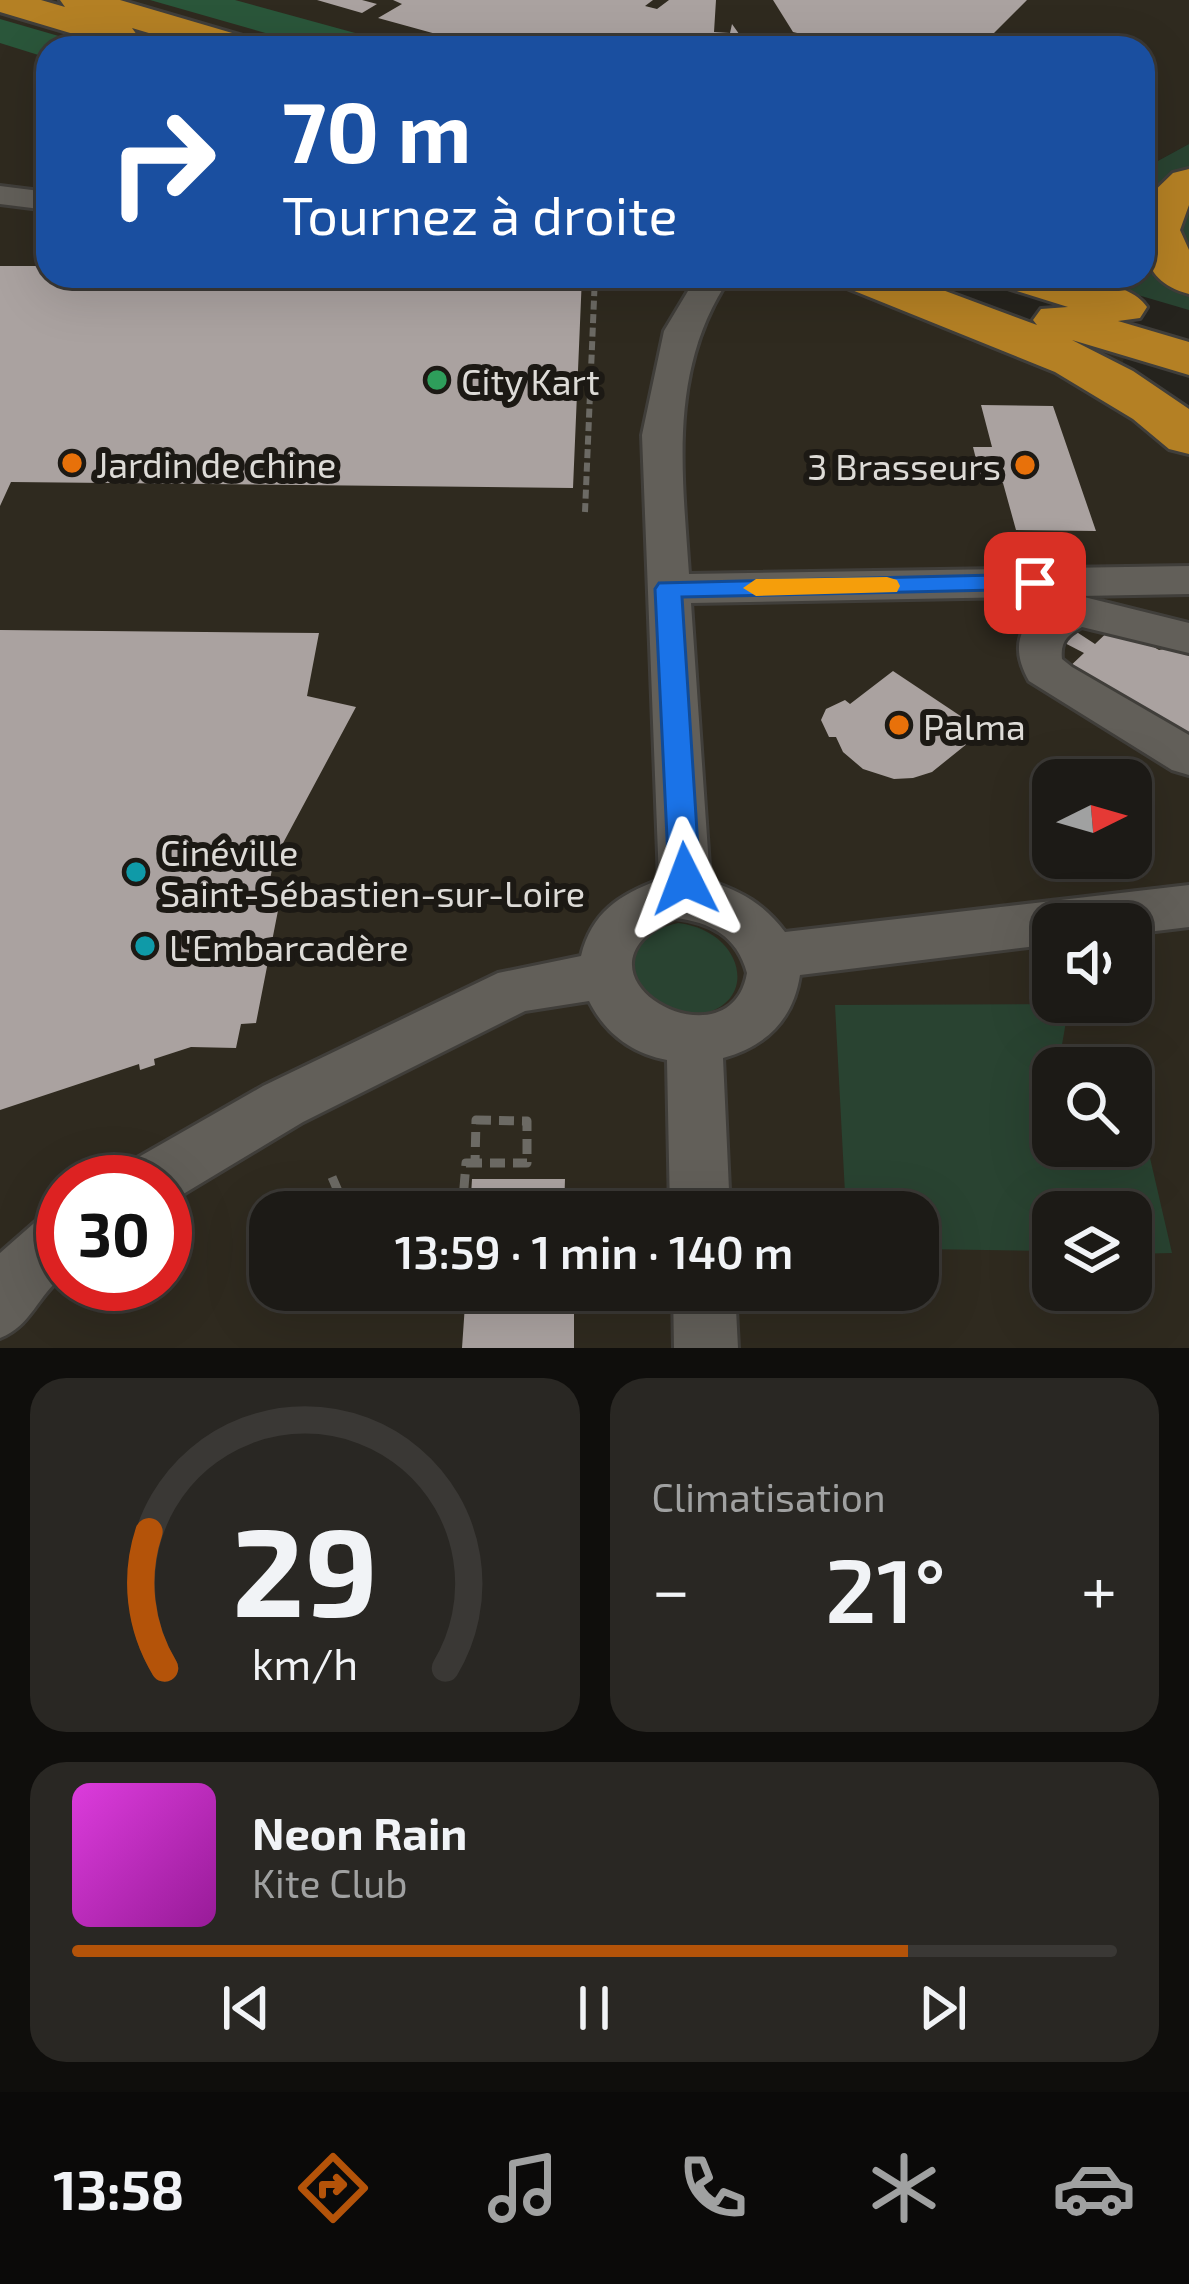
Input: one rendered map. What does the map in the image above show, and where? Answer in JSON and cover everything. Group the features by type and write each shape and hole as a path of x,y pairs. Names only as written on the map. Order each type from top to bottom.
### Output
{"highway":[{"path":"0,0 118,36"},
{"path":"80,0 202,36"},
{"path":"1155,171 1189,155"},
{"path":"1189,182 1161,207 1155,231 1170,262 1189,279"},
{"path":"890,288 1078,361 1151,403 1189,437"},
{"path":"952,288 1189,359"},
{"path":"1059,288 1189,326"}],"street":[{"path":"0,195 36,200"},
{"path":"685,897 661,435 668,370 702,288"},
{"path":"668,589 1189,580"},
{"path":"1189,638 1079,610 1049,627 1039,639 1037,654 1042,669 1056,679 1189,757"},
{"path":"685,897 708,899 737,911 753,925 770,956 772,979 760,1009 734,1030 694,1040 663,1036 635,1022 612,995 605,975 608,943 621,922 652,902 685,897"},
{"path":"770,956 1189,906"},
{"path":"192,1158 284,1104 517,989 605,975"},
{"path":"694,1040 699,1191"},
{"path":"0,1307 36,1258"},
{"path":"705,1311 706,1348"}],"path":[{"path":"586,512 595,288"},
{"path":"464,1191 466,1163 475,1163 526,1163 527,1121 476,1120 475,1163"},
{"path":"332,1177 338,1191"}],"shaded area":[{"path":"0,0 1189,0 1189,144 1155,162 1155,36 36,36 36,288 910,288 1124,358 1122,365 1189,410 1189,1348 0,1348"}],"green space":[{"path":"150,0 235,0 366,36 276,36"},
{"path":"0,19 59,36 36,36 36,54 0,43"},
{"path":"1189,144 1189,310 1114,288 1155,288 1155,162"},
{"path":"678,923 701,929 731,954 737,984 730,998 716,1009 695,1015 672,1012 649,1005 641,990 633,953 646,936"},
{"path":"1032,1004 1032,1023 1066,1023 1062,1047 1032,1047 1032,1167 1152,1167 1172,1253 1152,1253 1152,1191 1032,1191 1032,1251 939,1249 939,1191 845,1191 835,1005"}],"building":[{"path":"317,0 362,0 377,4 362,13"},
{"path":"393,0 653,0 645,6 657,9 669,0 716,0 714,32 730,33 732,24 740,36 443,36 378,18 402,4"},
{"path":"773,0 1027,0 991,36 810,36 793,32"},
{"path":"0,266 36,266 36,288 581,288 573,488 11,482 0,506"},
{"name":"3 Brasseurs","path":"981,405 1053,406 1096,531 1016,530 1003,483 982,483 973,447 992,447"},
{"path":"1115,625 1159,650 1189,644 1189,742 1064,672 1084,653 1057,639 1069,627 1095,644"},
{"name":"Cinéville Saint-Sébastien-sur-Loire","path":"0,630 319,633 307,696 356,707 274,860 269,884 283,885 256,1023 241,1024 236,1048 191,1047 154,1059 155,1065 140,1070 139,1064 0,1110"},
{"name":"Palma","path":"893,671 983,731 932,772 913,778 894,779 863,769 843,752 836,737 829,737 821,720 826,709 845,700 850,704"},
{"path":"472,1179 565,1179 565,1191 471,1191"},
{"path":"465,1311 574,1311 574,1348 462,1348"}],"slow traffic":[{"path":"756,588 887,586"}],"place":[{"name":"City Kart","path":"437,380"},
{"name":"Jardin de chine","path":"72,463"},
{"name":"3 Brasseurs","path":"1025,465"},
{"name":"Palma","path":"899,725"},
{"name":"Cinéville Saint-Sébastien-sur-Loire","path":"136,872"},
{"name":"L'Embarcadère","path":"145,946"}],"route":[{"path":"685,879 668,589 1035,583"}]}
